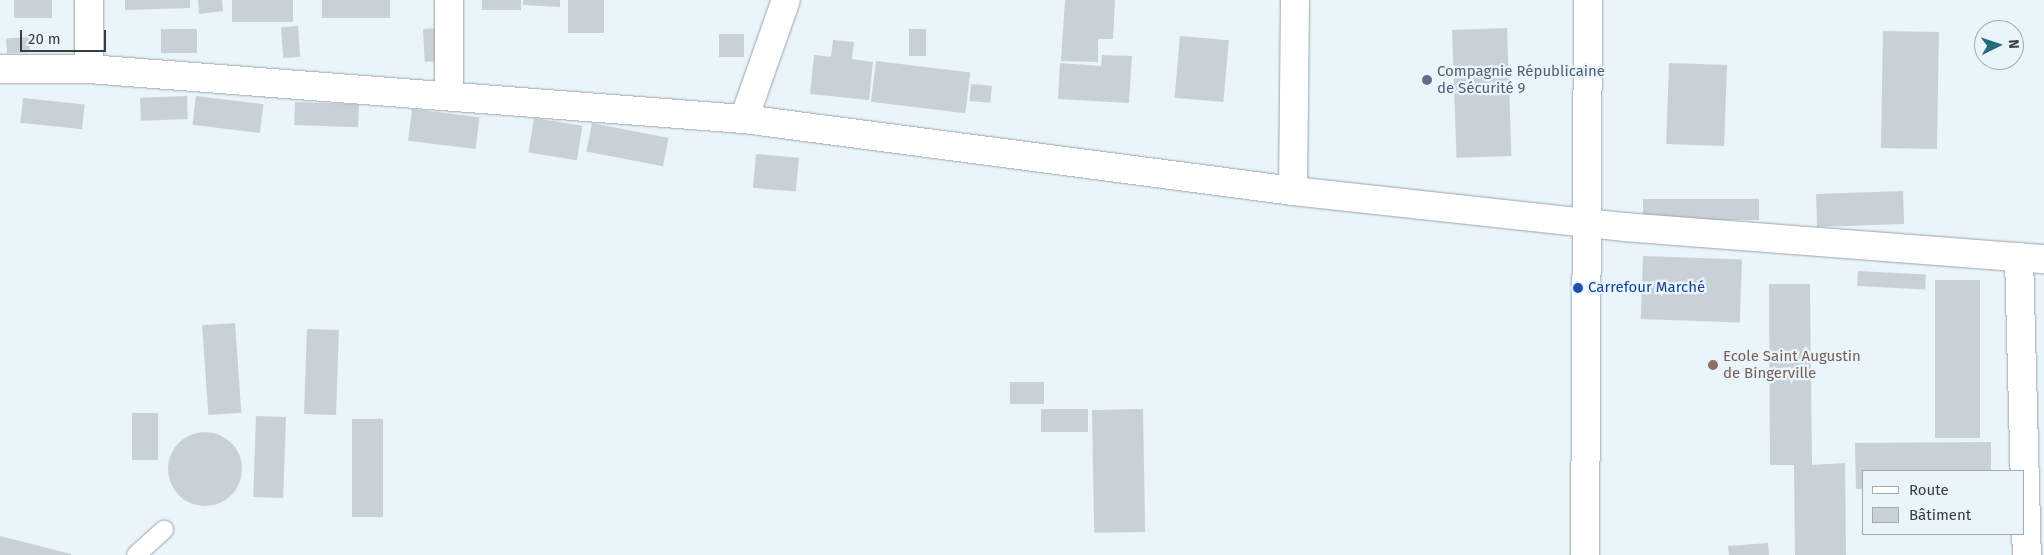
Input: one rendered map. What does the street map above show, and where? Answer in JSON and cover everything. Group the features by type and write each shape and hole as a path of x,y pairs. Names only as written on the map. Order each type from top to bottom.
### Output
{"street":[{"path":"89,0 89,69"},
{"path":"449,0 449,94"},
{"path":"744,119 786,0"},
{"path":"1293,191 1295,0"},
{"path":"1585,555 1588,0"},
{"path":"0,69 89,69 449,94 744,119 1293,191 1588,223 2032,258 2027,555"}],"lane":[{"path":"136,555 164,530"}],"building":[{"path":"14,0 52,0 52,18 14,18"},
{"path":"125,0 190,0 190,8 125,10"},
{"path":"198,0 222,0 223,11 199,14"},
{"path":"232,0 293,0 293,22 232,22"},
{"path":"322,0 390,0 390,18 322,18"},
{"path":"482,0 521,0 521,10 482,10"},
{"path":"523,0 560,0 560,7 523,5"},
{"path":"568,0 604,0 604,33 568,33"},
{"path":"1065,0 1115,0 1113,39 1098,39 1098,62 1061,61"},
{"path":"298,26 300,57 283,58 281,27"},
{"path":"442,28 444,61 425,62 423,29"},
{"path":"1507,28 1511,156 1457,158 1452,30"},
{"path":"161,29 197,29 197,53 161,53"},
{"path":"909,29 926,29 926,56 909,56"},
{"path":"1883,31 1939,32 1937,149 1881,148"},
{"path":"719,34 744,34 744,57 719,57"},
{"path":"1180,36 1229,40 1223,102 1175,98"},
{"path":"29,37 30,52 7,54 6,39"},
{"path":"833,40 854,42 852,59 873,62 869,100 810,94 814,55 831,57"},
{"path":"1102,55 1132,56 1129,103 1058,99 1060,63 1101,66"},
{"path":"876,61 970,73 965,113 871,102"},
{"path":"1669,63 1727,65 1724,146 1666,144"},
{"path":"971,84 992,86 990,103 970,101"},
{"path":"187,96 188,119 141,121 140,98"},
{"path":"196,96 263,104 260,133 192,125"},
{"path":"23,98 85,104 82,129 20,123"},
{"path":"295,102 359,104 358,127 294,125"},
{"path":"412,109 479,117 476,149 408,141"},
{"path":"534,118 582,126 577,160 529,153"},
{"path":"592,123 669,138 663,166 586,151"},
{"path":"756,154 799,158 796,192 753,188"},
{"path":"1903,191 1904,224 1817,227 1816,194"},
{"path":"1643,199 1759,199 1759,220 1643,220"},
{"path":"1643,256 1742,259 1740,322 1641,319"},
{"path":"1858,271 1926,275 1925,290 1857,286"},
{"path":"1935,280 1980,280 1980,438 1935,438"},
{"path":"1769,284 1810,284 1812,465 1845,463 1846,555 1795,555 1794,465 1770,465"},
{"path":"235,323 241,413 208,415 202,325"},
{"path":"307,329 339,330 336,415 304,414"},
{"path":"1010,382 1044,382 1044,404 1010,404"},
{"path":"1041,409 1088,409 1088,432 1041,432"},
{"path":"1143,409 1145,532 1094,533 1092,410"},
{"path":"132,413 158,413 158,460 132,460"},
{"path":"256,416 286,417 283,498 253,497"},
{"path":"352,419 383,419 383,517 352,517"},
{"path":"198,432 212,432 226,438 236,448 242,462 242,476 236,490 226,500 212,506 198,506 184,500 174,490 168,476 168,462 174,448 184,438"},
{"path":"1991,442 1991,470 1862,470 1862,489 1856,489 1855,443"},
{"path":"0,536 71,554 71,555 0,555"},
{"path":"1768,543 1769,555 1729,555 1728,546"}],"place":[{"name":"Compagnie Républicaine de Sécurité 9","path":"1427,80"},
{"name":"Carrefour Marché","path":"1578,288"},
{"name":"Ecole Saint Augustin de Bingerville","path":"1713,365"}]}
